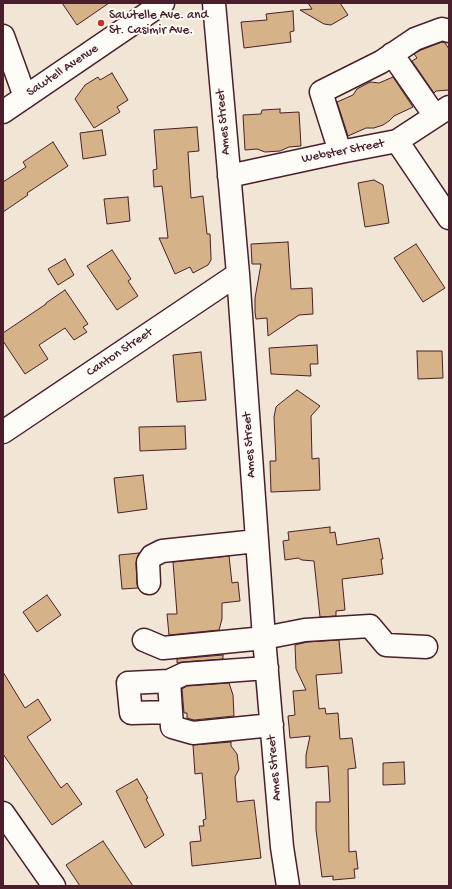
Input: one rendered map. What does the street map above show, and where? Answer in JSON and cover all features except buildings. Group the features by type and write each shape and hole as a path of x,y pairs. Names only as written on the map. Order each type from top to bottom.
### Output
{"street":[{"name":"Sawtell Avenue","path":"3,112 163,3"},
{"name":"Ames Street","path":"214,3 238,274 264,638 282,847 288,886"},
{"path":"340,152 321,92 381,62 415,39 442,29 449,31"},
{"path":"3,36 25,97"},
{"path":"392,54 442,112"},
{"name":"Webster Street","path":"229,176 397,141 442,112"},
{"path":"397,141 449,218"},
{"name":"Canton Street","path":"3,432 238,274"},
{"path":"149,583 148,562 152,556 162,551 257,541"},
{"path":"144,640 163,648 264,638 305,630 370,626 386,645 426,647"},
{"path":"171,712 131,713 128,682 169,681 184,674 267,668"},
{"path":"169,681 172,727 193,732 272,725"},
{"path":"3,813 54,886"}],"place":[{"name":"Sawtelle Ave. and St. Casimir Ave.","path":"101,23"}]}
